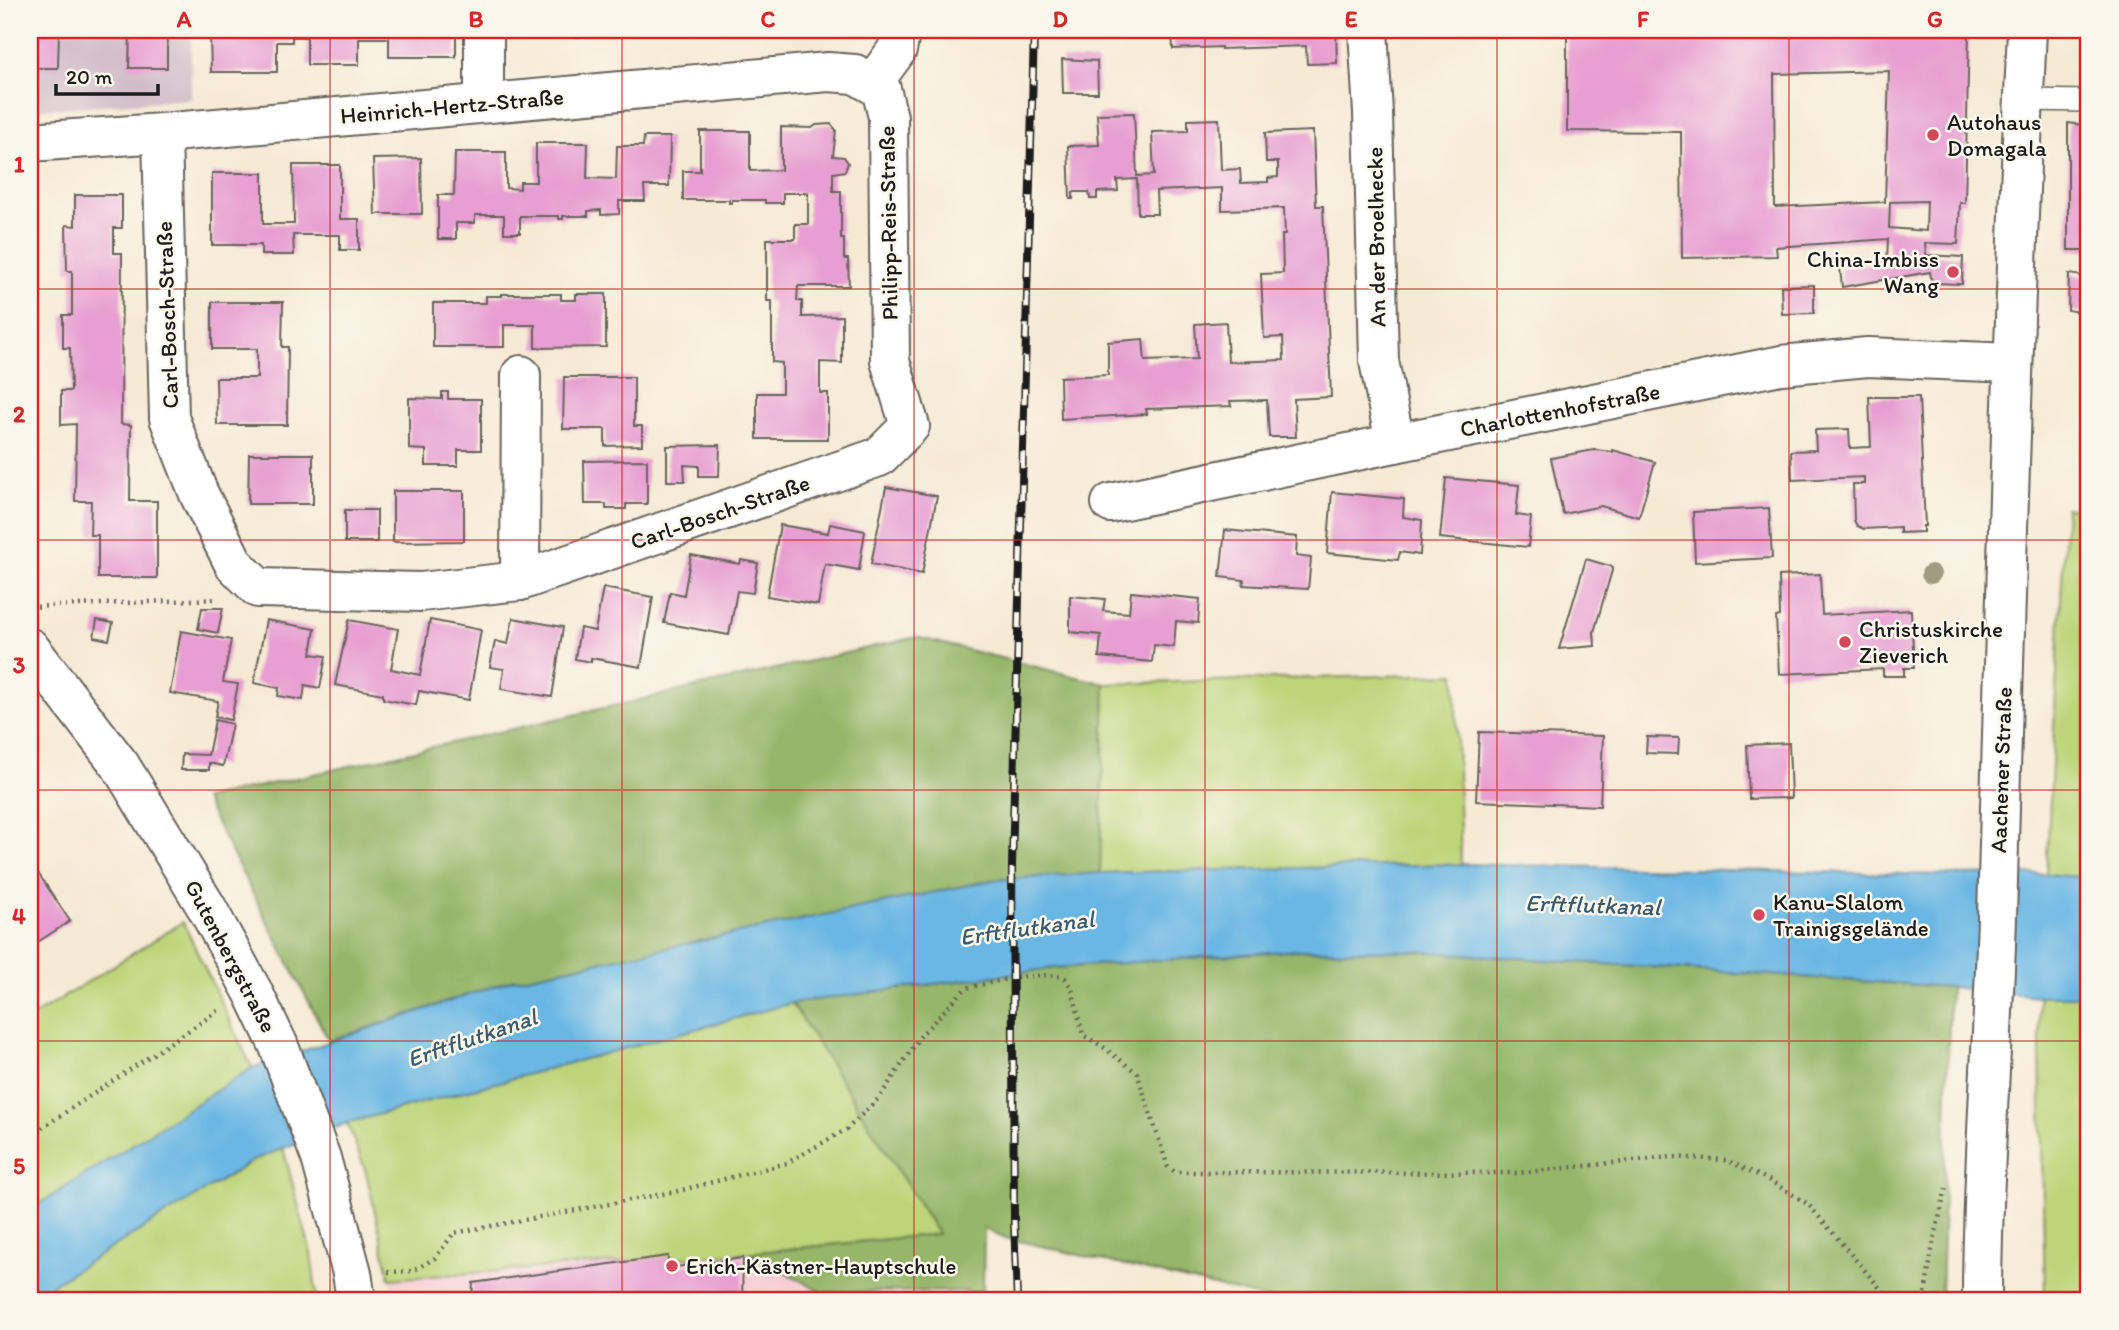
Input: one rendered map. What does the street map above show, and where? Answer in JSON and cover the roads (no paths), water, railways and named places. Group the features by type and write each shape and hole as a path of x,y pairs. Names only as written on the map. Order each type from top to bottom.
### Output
{"street":[{"path":"484,30 484,103"},
{"path":"873,83 897,50 901,30"},
{"name":"An der Broelhecke","path":"1368,30 1374,127 1380,361 1395,443"},
{"name":"Aachener Straße","path":"1982,1300 1982,1247 1994,1003 2013,363 2027,30"},
{"name":"Heinrich-Hertz-Straße","path":"30,142 162,133 828,72 855,74 873,83"},
{"name":"Philipp-Reis-Straße","path":"873,83 881,89 888,117 890,361 910,426"},
{"name":"Carl-Bosch-Straße","path":"162,133 169,418 199,494 234,564 258,588 421,592 520,581 879,457 910,426"},
{"name":"Charlottenhofstraße","path":"1111,503 1781,365 1868,356 2013,363"},
{"path":"520,375 520,581"},
{"name":"Gutenbergstraße","path":"30,648 120,765 208,908 253,992 278,1044 321,1158 354,1287"}],"lane":[{"path":"2024,100 2089,102"}],"water":[{"name":"Erftflutkanal","path":"1461,864 1949,875 2046,874 2089,878 2089,996 2039,996 1950,987 1413,951 1299,950 1054,968 792,1003 347,1123 256,1159 30,1298 30,1210 252,1068 512,980 993,880 1100,873"}],"railway":[{"path":"1017,1300 1012,865 1034,30"}],"place":[{"name":"Autohaus Domagala","path":"1933,135"},
{"name":"China-Imbiss Wang","path":"1953,272"},
{"name":"Christuskirche Zieverich","path":"1845,642"},
{"name":"Kanu-Slalom Trainigsgelände","path":"1759,915"},
{"name":"Erich-Kästner-Hauptschule","path":"672,1266"}]}
